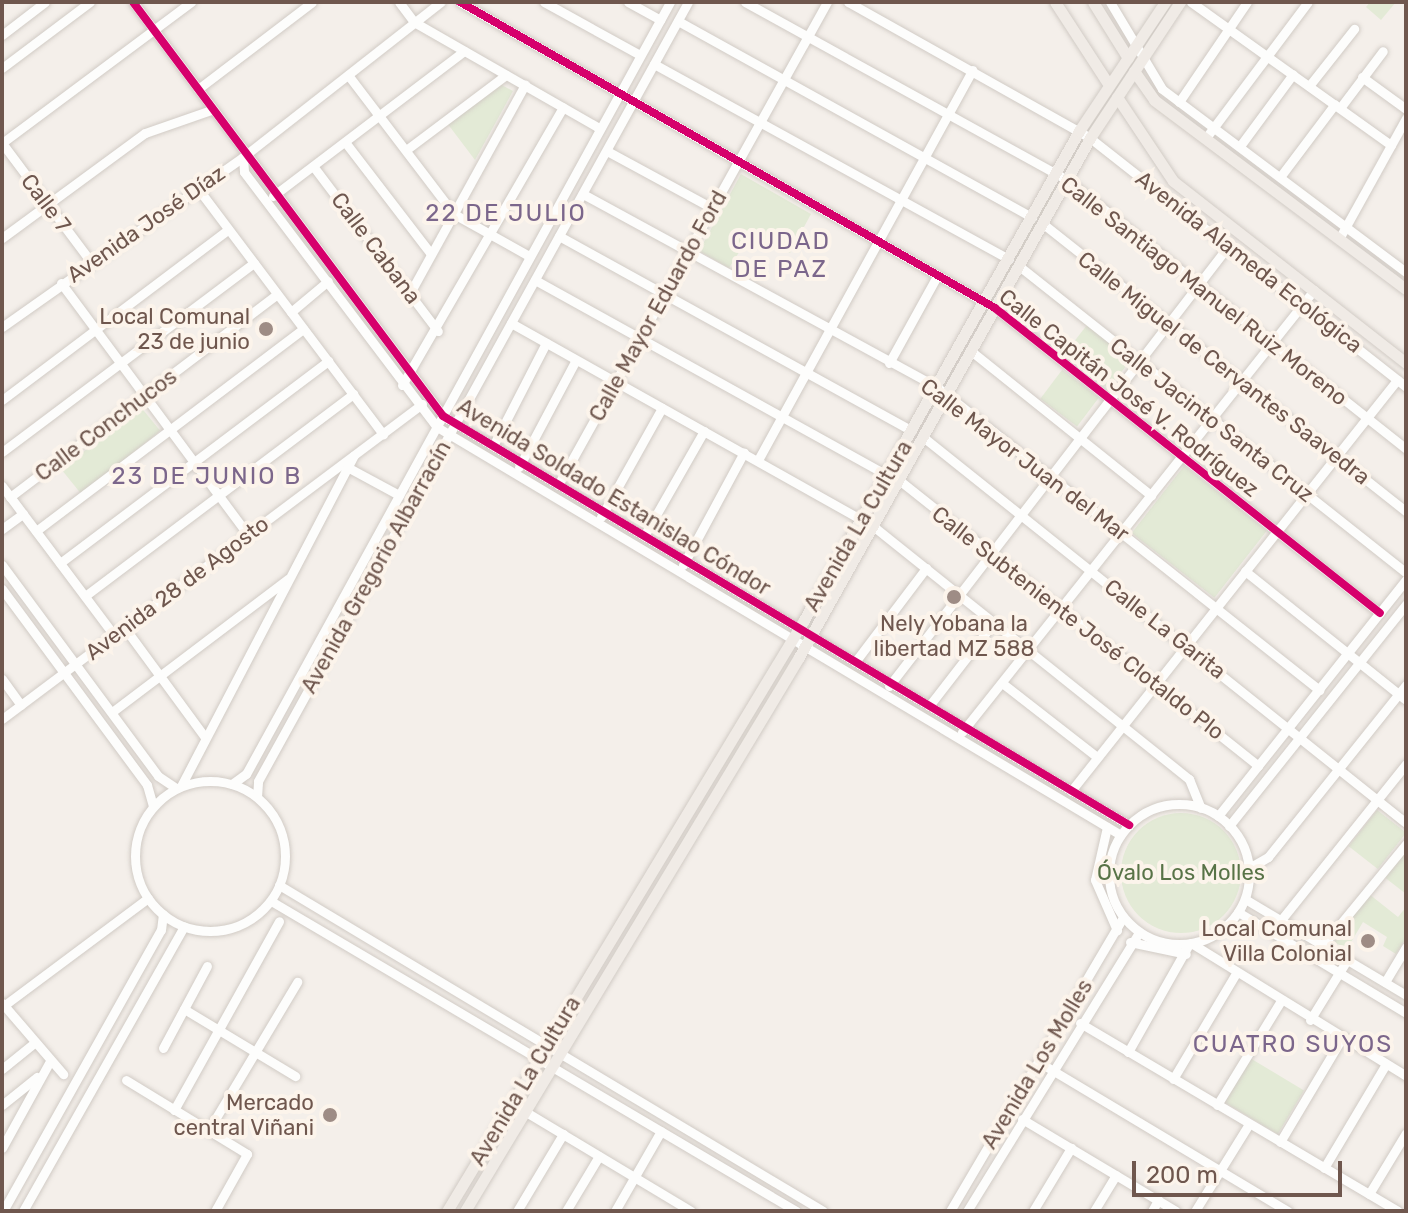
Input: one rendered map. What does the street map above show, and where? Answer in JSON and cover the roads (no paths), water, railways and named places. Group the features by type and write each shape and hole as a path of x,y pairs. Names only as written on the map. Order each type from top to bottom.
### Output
{"main road":[{"path":"1055,2 1109,85"},
{"path":"1093,2 1134,55"},
{"name":"Avenida La Cultura","path":"1037,220 1067,180 1134,71 1134,55 1165,2"},
{"name":"Avenida La Cultura","path":"447,1211 792,639 804,636 861,520 887,475 917,434 1037,220 1055,174 1079,131 1109,85 1180,2"},
{"path":"1134,71 1154,100 1406,289"},
{"name":"Avenida Alameda Ecológica","path":"1117,97 1161,170 1406,363"},
{"name":"Avenida La Cultura","path":"942,390 971,351 990,305"},
{"name":"Avenida La Cultura","path":"465,1211 681,851 804,636 873,526 899,480 917,434"},
{"path":"668,843 681,851"}],"street":[{"path":"2,35 45,2"},
{"path":"2,68 90,2"},
{"name":"Avenida Soldado Estanislao Cóndor","path":"133,2 198,89 243,157 266,201 418,407 437,427 792,639"},
{"path":"2,143 191,2"},
{"path":"198,89 312,2"},
{"path":"399,2 414,22 599,128"},
{"name":"Avenida José Díaz","path":"2,327 196,186 243,157 441,2"},
{"name":"Calle Capitán José V. Rodríguez","path":"460,2 619,93 736,165 990,305 1380,613"},
{"path":"544,2 640,55"},
{"path":"628,2 660,20"},
{"name":"Avenida Gregorio Albarracín","path":"232,784 246,774 670,2"},
{"name":"Avenida Gregorio Albarracín","path":"257,797 258,781 688,2"},
{"name":"Calle Santiago Manuel Ruiz Moreno","path":"745,2 1067,180 1406,449"},
{"name":"Calle Mayor Eduardo Ford","path":"558,485 827,2"},
{"name":"Avenida Alameda Ecológica","path":"848,2 1090,138 1402,383"},
{"path":"1110,2 1134,55 1179,102 1406,272"},
{"path":"1191,2 1391,145"},
{"path":"1179,102 1247,2"},
{"path":"1205,139 1308,2"},
{"name":"Calle Miguel de Cervantes Saavedra","path":"678,21 1037,220 1406,512"},
{"path":"1309,86 1354,29"},
{"path":"266,201 464,51"},
{"path":"1280,177 1383,51"},
{"name":"Calle Jacinto Santa Cruz","path":"654,64 1014,262 1406,573"},
{"path":"758,460 972,70"},
{"path":"1240,146 1293,74"},
{"path":"348,75 454,214 529,256"},
{"path":"406,150 506,75"},
{"path":"1362,77 1406,109"},
{"path":"410,293 525,85"},
{"path":"402,385 412,377 563,107"},
{"path":"2,238 145,133 211,110"},
{"path":"1339,239 1406,118"},
{"path":"345,142 431,254"},
{"name":"Calle 7","path":"2,143 91,262"},
{"path":"607,151 712,208"},
{"name":"Avenida Soldado Estanislao Cóndor","path":"243,157 276,194 443,416 686,561 804,636 884,694 1121,835"},
{"name":"Calle Cabana","path":"313,166 438,331"},
{"path":"196,186 383,434"},
{"name":"Calle Mayor Juan del Mar","path":"583,194 942,390 1319,690"},
{"path":"2,400 228,230"},
{"name":"Calle La Garita","path":"559,236 917,434 1406,823"},
{"path":"884,694 956,592 1229,245"},
{"path":"2,452 254,263"},
{"path":"291,312 337,275"},
{"path":"889,363 937,276"},
{"path":"535,280 887,475"},
{"path":"61,283 248,535"},
{"path":"958,738 1314,290"},
{"name":"Calle Conchucos","path":"10,497 277,294"},
{"path":"511,323 873,526 1189,779 1201,808"},
{"path":"36,531 303,329"},
{"path":"493,446 546,343"},
{"path":"971,351 1151,495"},
{"path":"515,474 576,360"},
{"path":"60,563 328,361"},
{"path":"1071,791 1367,418 1402,383"},
{"path":"85,596 353,394"},
{"name":"Avenida 28 de Agosto","path":"2,719 429,399"},
{"path":"597,523 662,408"},
{"path":"644,536 704,431"},
{"path":"679,572 744,452"},
{"path":"2,565 77,662 158,776 179,787 232,784 257,797 281,832 279,885 271,901 231,928 184,926 163,914 148,898 135,847 153,806 179,787 354,455"},
{"path":"349,468 399,495"},
{"name":"Calle Subteniente José Clotaldo Plo","path":"899,480 1258,766"},
{"path":"2,486 114,635"},
{"path":"2,529 23,514"},
{"path":"855,662 926,568"},
{"path":"1245,571 1402,697"},
{"path":"112,712 290,576"},
{"path":"1218,816 1406,580"},
{"path":"2,589 147,785 153,806"},
{"path":"1229,826 1406,604"},
{"path":"929,706 994,622"},
{"path":"124,627 204,736"},
{"name":"Avenida Soldado Estanislao Cóndor","path":"804,636 855,662 1129,825"},
{"path":"2,679 21,705"},
{"path":"1002,683 1097,757"},
{"path":"1249,868 1268,857 1339,768 1402,697 1406,685"},
{"path":"1281,920 1406,764"},
{"path":"1130,942 1189,947 1213,936 1238,912 1245,899 1249,868 1229,826 1218,816 1201,808 1162,806 1129,825 1121,835 1109,883 1123,917 1139,932 1189,947 1406,1076"},
{"path":"1107,827 1096,851 1097,886 1117,930"},
{"path":"1323,945 1406,844"},
{"path":"1097,886 1109,883"},
{"path":"279,885 823,1211"},
{"path":"63,1074 49,1063 3,1005 148,898"},
{"path":"1245,899 1406,995"},
{"path":"271,901 798,1211 807,1201"},
{"path":"1238,912 1406,1013"},
{"path":"3,1211 161,930 163,914"},
{"name":"Avenida Los Molles","path":"950,1211 1123,917"},
{"path":"174,1110 279,921"},
{"path":"23,1211 184,926"},
{"name":"Avenida Los Molles","path":"967,1211 1051,1069 1139,932"},
{"path":"1128,1052 1189,947"},
{"path":"1385,982 1406,947"},
{"path":"1310,1020 1347,960"},
{"path":"163,1048 207,966"},
{"path":"1173,1079 1235,975"},
{"path":"208,1131 297,982"},
{"path":"1217,1105 1280,1002"},
{"path":"184,1009 295,1076"},
{"path":"1080,1023 1398,1211"},
{"path":"1280,1142 1342,1038"},
{"path":"2,1069 34,1043"},
{"path":"1039,1062 1288,1211"},
{"path":"2,1148 49,1063"},
{"path":"1324,1168 1386,1064"},
{"path":"2,1105 42,1072"},
{"path":"126,1080 247,1154 215,1211"},
{"path":"511,1103 691,1211"},
{"path":"1022,1119 1176,1211"},
{"path":"1195,1211 1249,1124"},
{"path":"615,1211 661,1131"},
{"path":"1369,1194 1406,1133"},
{"path":"517,1211 563,1134"},
{"path":"1033,1211 1071,1148"},
{"path":"566,1211 599,1156"},
{"path":"1094,1211 1116,1175"},
{"path":"1152,1211 1158,1200"}],"place":[{"name":"Local Comunal 23 de junio","path":"266,329"},
{"name":"Nely Yobana la libertad MZ 588","path":"954,597"},
{"name":"Local Comunal Villa Colonial","path":"1368,941"},
{"name":"Mercado central Viñani","path":"330,1115"}],"district":[{"name":"22 DE JULIO","path":"506,214"},
{"name":"CIUDAD DE PAZ","path":"781,256"},
{"name":"23 DE JUNIO B","path":"207,477"},
{"name":"CUATRO SUYOS","path":"1293,1045"}],"park label":[{"name":"Óvalo Los Molles","path":"1181,873"}]}
